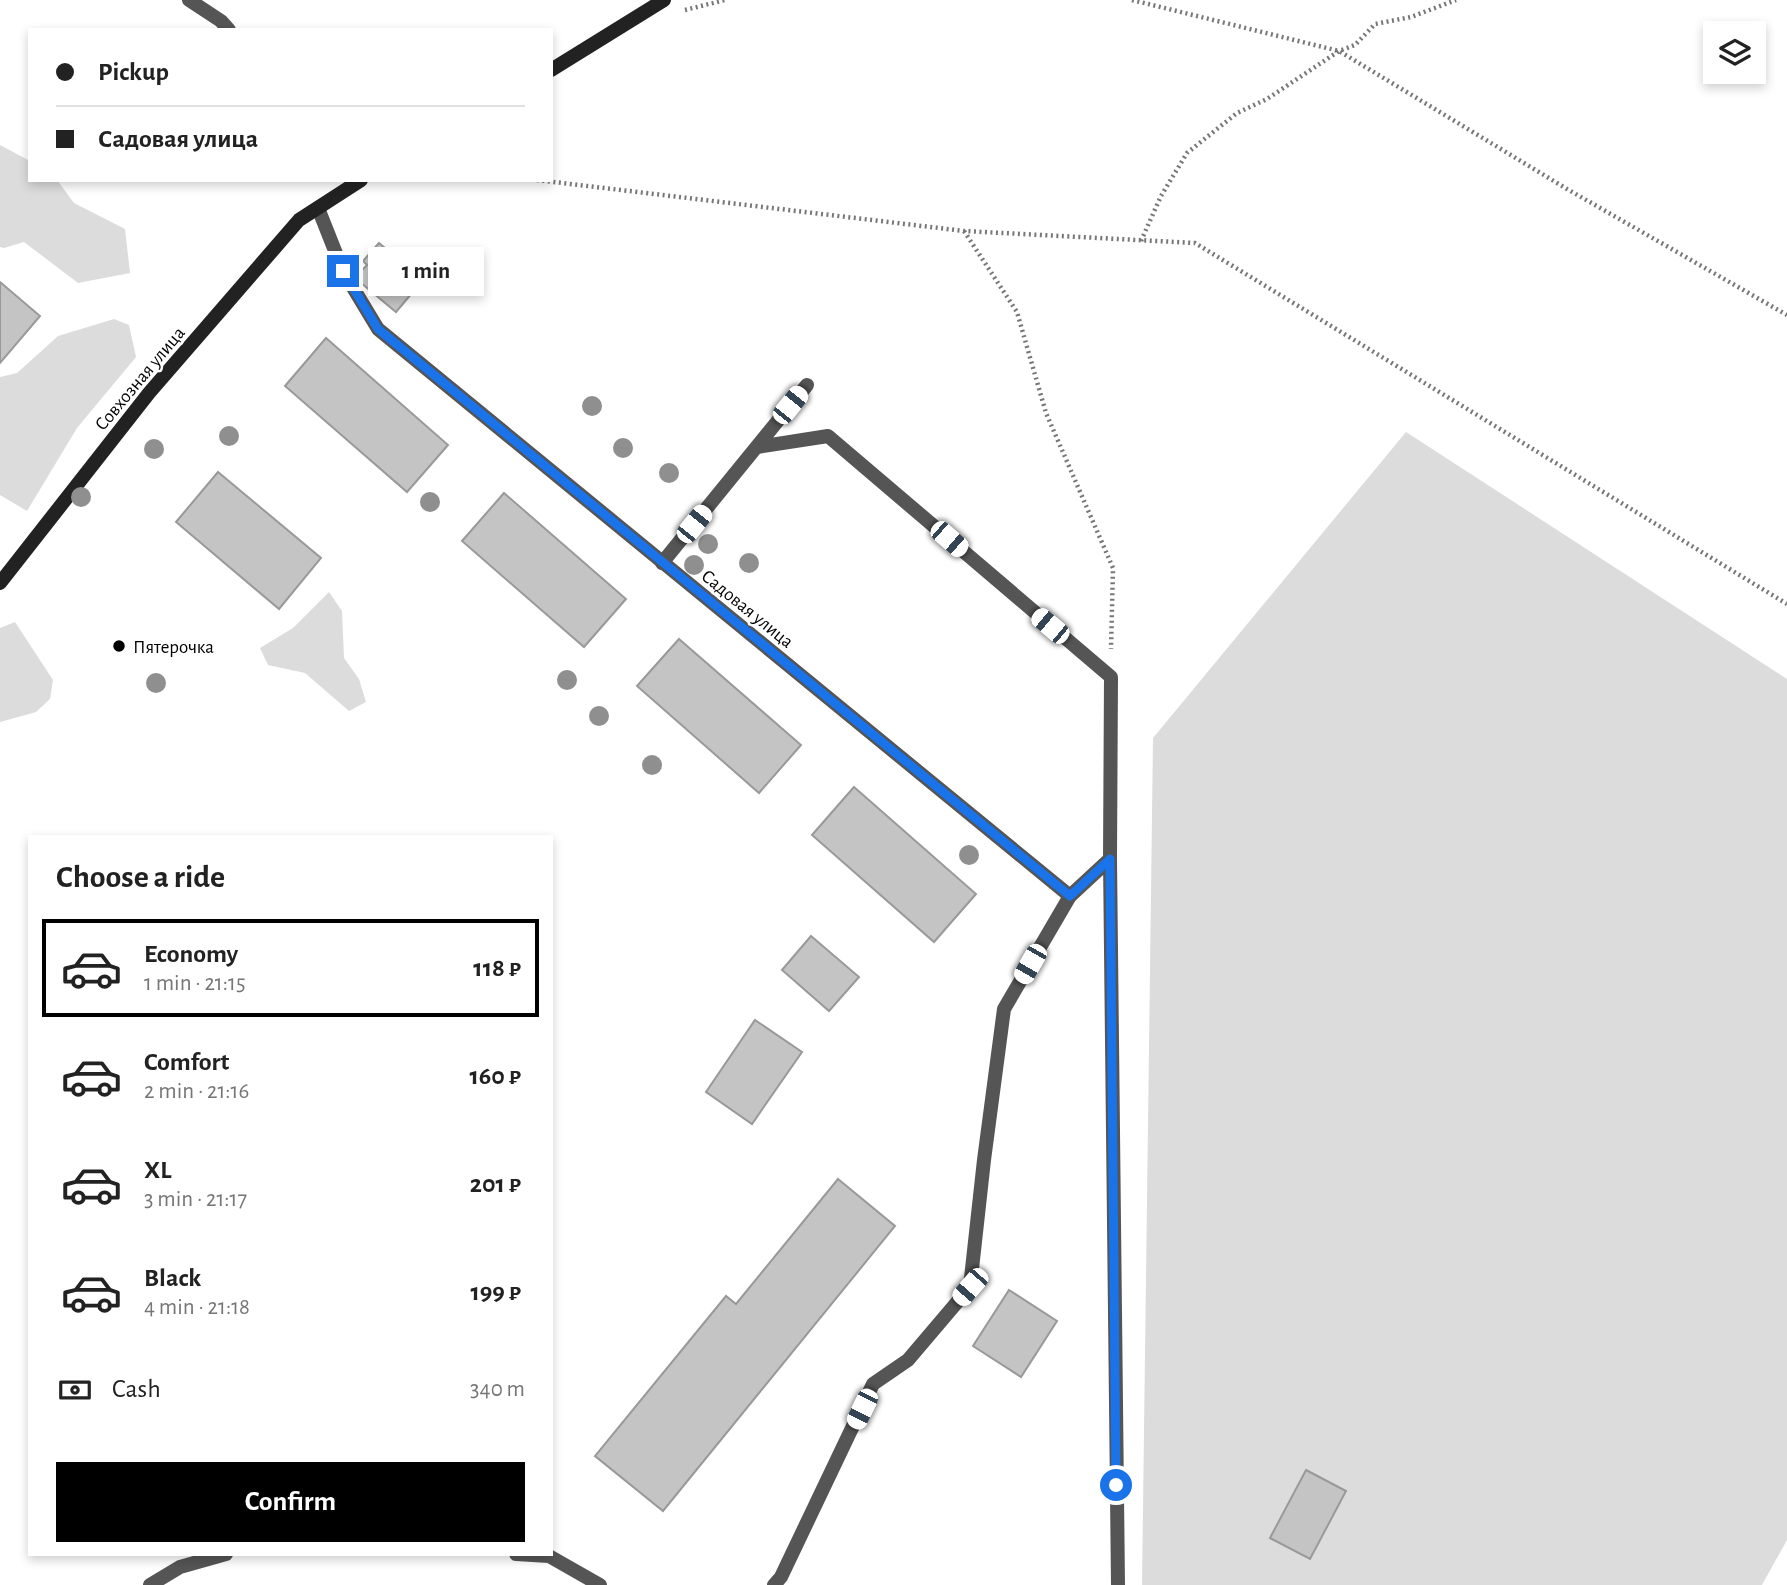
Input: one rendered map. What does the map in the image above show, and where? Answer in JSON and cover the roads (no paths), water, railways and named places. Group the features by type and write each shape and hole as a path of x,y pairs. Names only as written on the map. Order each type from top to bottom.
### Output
{"street":[{"path":"189,0 227,28"},
{"path":"553,69 664,0"},
{"name":"Совхозная улица","path":"0,583 149,393 299,220 358,182"},
{"name":"Садовая улица","path":"318,208 343,271 378,329 1070,896"},
{"path":"662,563 807,385"},
{"path":"757,447 828,436 1111,677 1110,859 1118,1585"},
{"path":"774,1585 781,1577 873,1384 908,1360 970,1287 1004,1009 1070,896 1110,859"},
{"path":"150,1585 180,1567 219,1556"},
{"path":"549,1556 600,1585"}],"place":[{"name":"Пятерочка","path":"119,646"}]}
